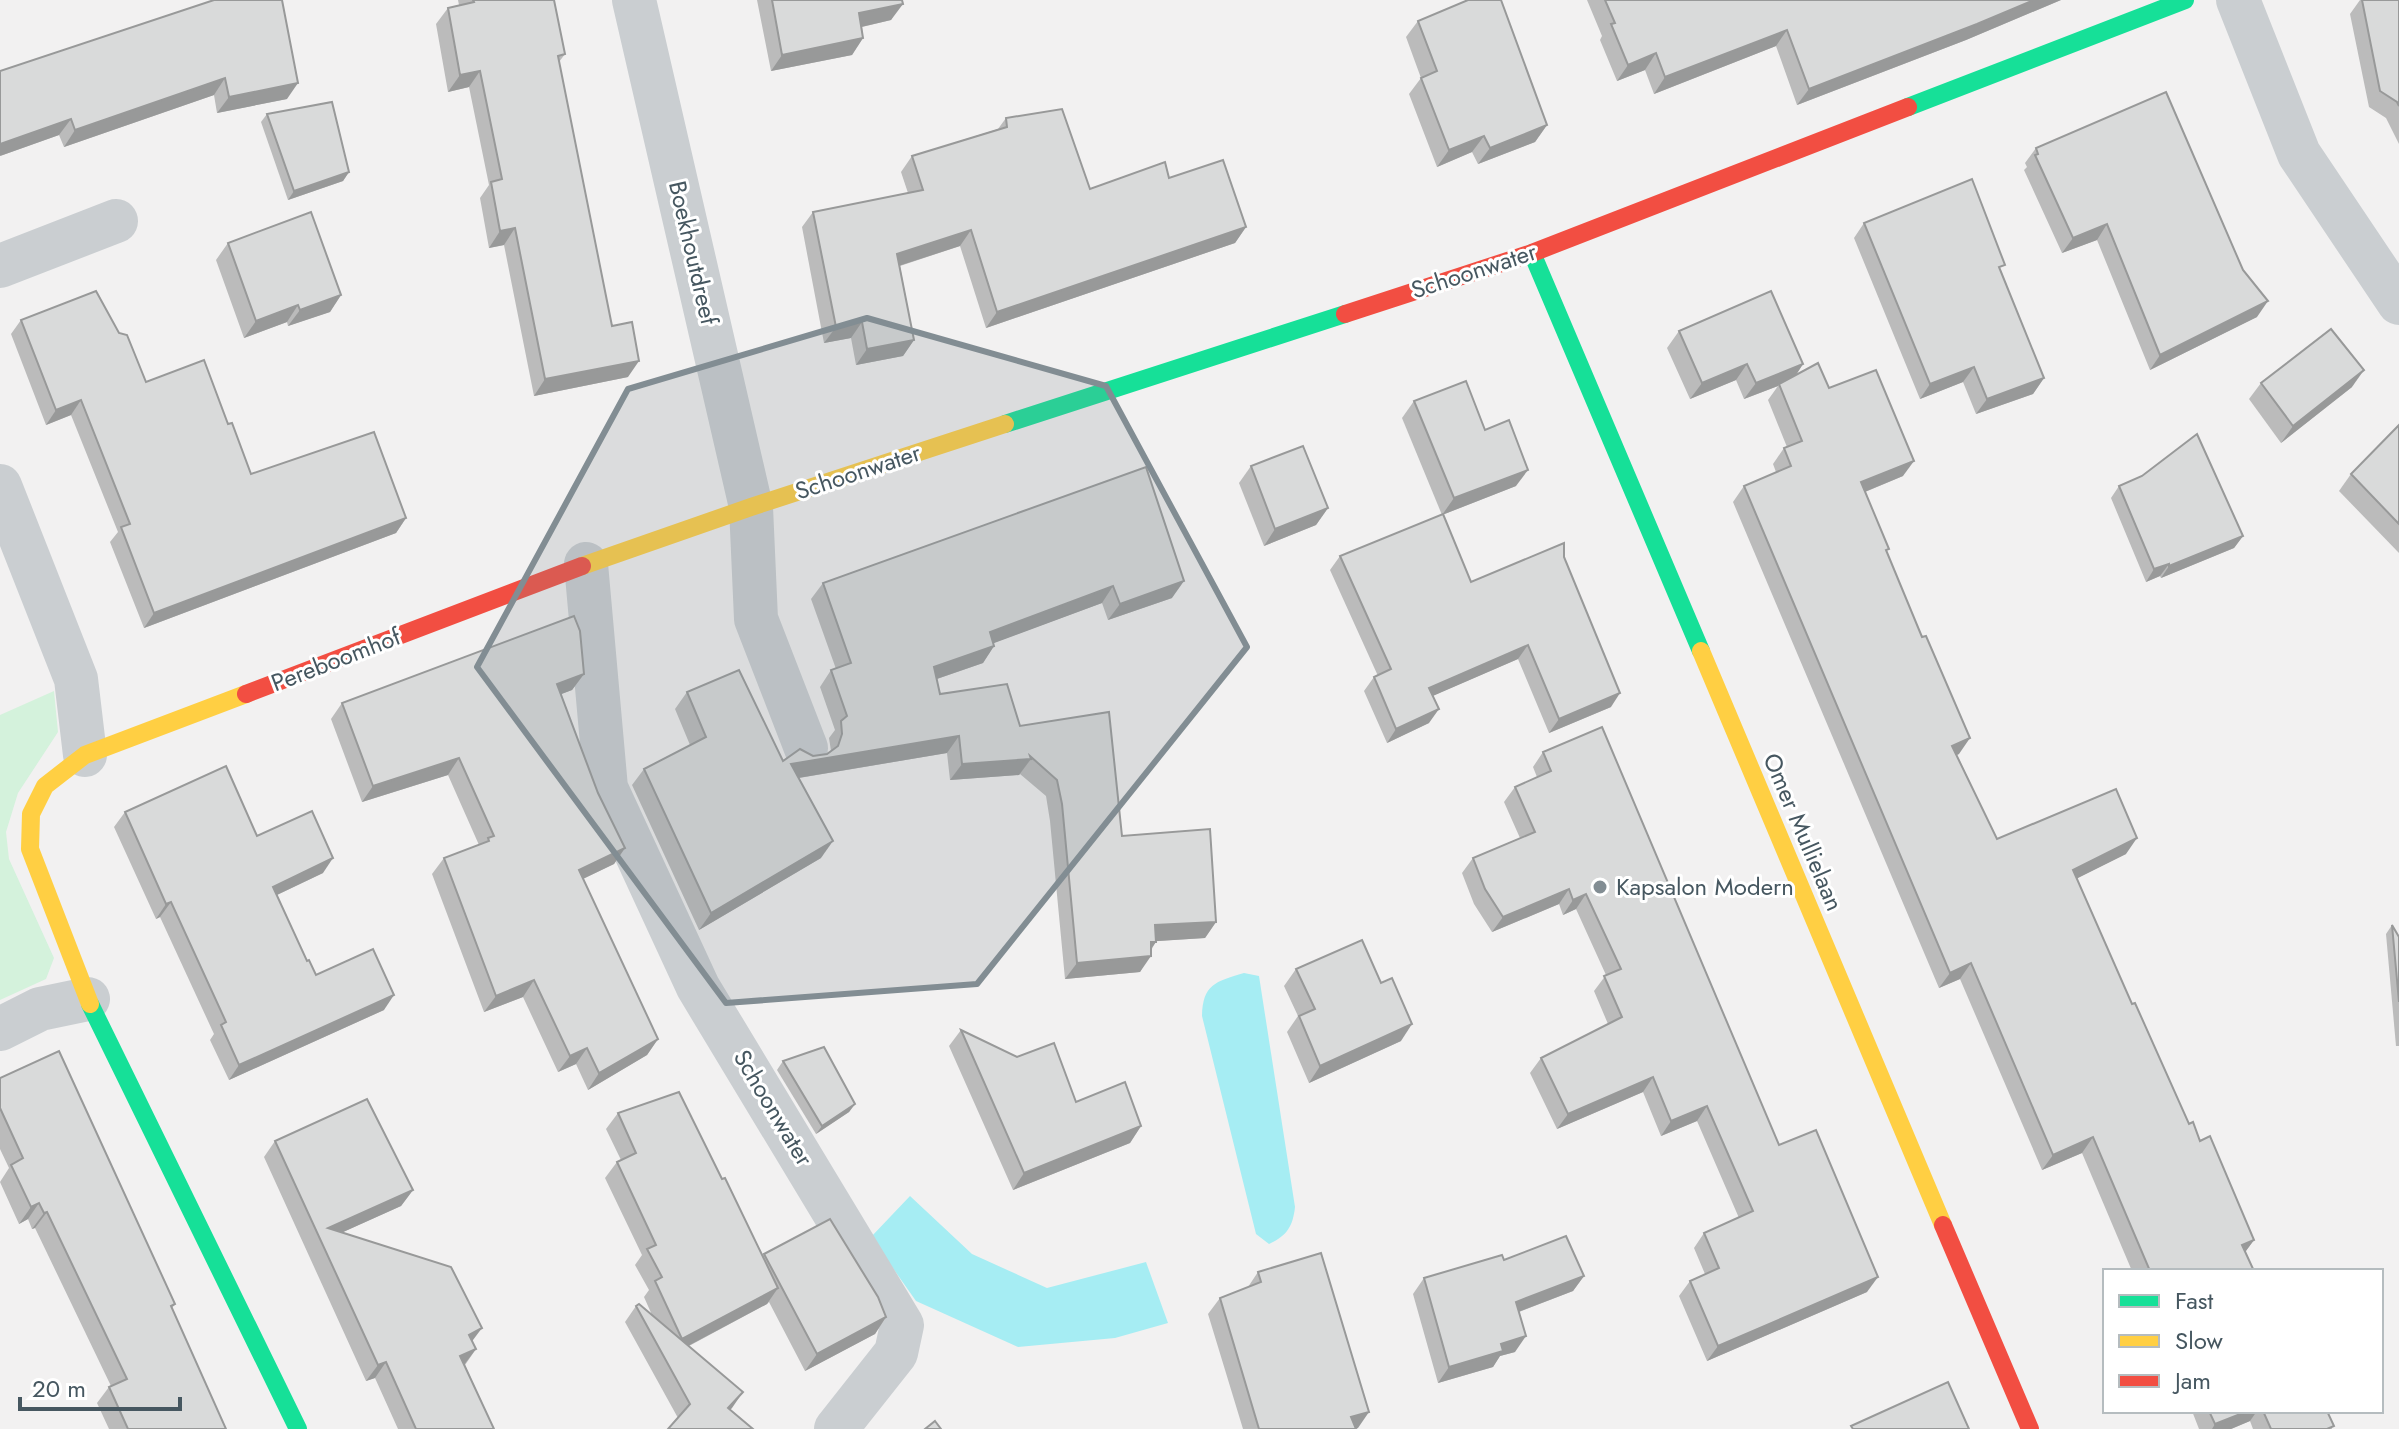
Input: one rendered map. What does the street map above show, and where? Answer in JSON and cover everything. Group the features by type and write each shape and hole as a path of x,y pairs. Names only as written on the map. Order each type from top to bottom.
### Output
{"street":[{"name":"Boekhoutdreef","path":"634,0 751,507"},
{"name":"Schoonwater","path":"836,1429 896,1353 902,1325 698,987 606,788 586,564 751,507 1532,253 2185,0"},
{"path":"2238,0 2299,154 2399,303"},
{"path":"0,266 116,221"},
{"name":"Omer Mullielaan","path":"1532,253 2030,1429"},
{"path":"0,486 76,679 85,755"},
{"path":"751,507 756,619 806,748"},
{"name":"Pereboomhof","path":"298,1429 88,999 30,849 31,814 45,786 85,755 586,564"},
{"path":"0,1029 40,1009 88,999"}],"highlighted area":[{"path":"867,318 1106,386 1247,647 977,984 726,1003 477,667 628,389"}],"green space":[{"path":"54,691 58,732 18,793 6,832 9,859 54,958 46,979 0,1000 0,715"}],"water":[{"path":"1244,973 1259,976 1295,1207 1288,1230 1269,1244 1256,1234 1202,1016 1205,997 1212,986"},
{"path":"910,1196 972,1254 1047,1288 1146,1262 1168,1323 1115,1338 1018,1347 916,1301 871,1237"}],"building":[{"path":"214,0 282,0 298,83 229,97 225,78 75,130 71,119 0,144 0,71"},
{"path":"473,0 554,0 565,54 558,56 612,326 632,322 639,361 545,379 515,228 500,231 491,182 502,179 480,71 460,75 448,8"},
{"path":"772,0 902,0 903,4 859,13 863,38 782,55"},
{"path":"1468,0 1501,0 1547,125 1490,148 1484,136 1449,150 1421,78 1437,71 1418,21"},
{"path":"1605,0 2034,0 1809,89 1787,30 1665,77 1656,53 1628,65"},
{"path":"2362,0 2399,0 2399,106 2380,91"},
{"path":"2166,92 2243,270 2268,301 2160,355 2107,224 2073,238 2035,155 2038,154 2036,148"},
{"path":"332,102 349,172 294,191 267,114"},
{"path":"1062,109 1090,189 1165,162 1169,178 1223,160 1246,227 997,312 971,230 897,254 914,340 867,349 862,322 836,327 813,212 923,190 912,156 1007,127 1006,118"},
{"path":"1972,179 2005,265 1999,267 2044,378 1987,399 1974,367 1930,384 1864,223"},
{"path":"311,212 341,295 300,310 298,305 256,321 228,243"},
{"path":"96,291 119,333 127,335 146,382 204,360 251,474 374,432 406,518 154,613 121,527 130,524 81,400 56,410 21,320"},
{"path":"1771,291 1803,364 1756,383 1747,364 1702,383 1679,331"},
{"path":"2331,329 2364,370 2293,426 2261,383"},
{"path":"1818,363 1829,388 1876,370 1914,461 1861,482 1922,637 1926,636 1970,738 1952,746 1997,839 2116,789 2137,838 2073,870 2189,1124 2193,1122 2200,1141 2210,1136 2254,1240 2242,1245 2253,1269 2149,1269 2093,1137 2053,1155 1971,963 1950,973 1744,486 1791,466 1784,448 1802,441 1779,384"},
{"path":"1466,381 1485,430 1509,420 1528,470 1454,498 1414,401"},
{"path":"2399,425 2399,524 2351,474"},
{"path":"2197,434 2243,536 2169,566 2154,569 2119,486 2142,476"},
{"path":"1303,446 1328,508 1275,529 1251,466"},
{"path":"1146,467 1184,581 1120,604 1113,586 990,632 994,646 934,667 940,694 1007,684 1020,726 1109,712 1122,836 1210,829 1216,922 1155,925 1156,942 1151,942 1151,956 1077,963 1057,780 1030,756 1031,759 962,764 959,736 791,764 833,841 711,913 644,769 706,737 687,692 739,670 783,761 800,749 813,756 827,754 838,746 842,734 841,721 847,716 831,670 851,663 823,583"},
{"path":"1443,514 1471,582 1564,543 1564,557 1620,693 1559,719 1528,645 1429,688 1439,709 1396,729 1374,677 1391,669 1340,556"},
{"path":"574,616 580,631 584,674 557,684 598,793 625,848 579,870 658,1039 599,1073 587,1048 570,1056 534,980 496,996 444,858 489,841 488,838 494,836 459,758 373,786 342,703"},
{"path":"1602,727 1779,1145 1816,1130 1878,1277 1718,1346 1690,1281 1719,1268 1704,1233 1753,1211 1707,1106 1671,1121 1653,1077 1568,1114 1541,1058 1622,1017 1604,976 1621,969 1586,894 1573,900 1569,889 1503,917 1485,889 1473,858 1535,832 1515,787 1551,771 1543,752"},
{"path":"226,766 257,836 312,811 333,858 273,887 316,975 373,949 394,995 239,1065 221,1025 226,1022 171,902 166,904 125,812"},
{"path":"2392,925 2399,937 2399,1002"},
{"path":"1362,940 1381,983 1392,978 1412,1024 1320,1066 1299,1016 1315,1009 1296,969"},
{"path":"961,1030 1017,1057 1054,1043 1076,1102 1125,1082 1141,1126 1024,1173"},
{"path":"824,1047 855,1104 822,1126 783,1061"},
{"path":"59,1051 175,1304 171,1306 226,1429 128,1429 109,1387 127,1379 47,1212 44,1213 39,1203 31,1207 11,1165 23,1158 0,1108 0,1078"},
{"path":"679,1092 778,1288 682,1339 655,1281 662,1277 647,1249 656,1245 617,1162 636,1153 618,1113"},
{"path":"367,1099 413,1190 328,1228 451,1267 482,1328 469,1335 476,1349 460,1356 494,1429 416,1429 386,1362 378,1365 275,1141"},
{"path":"830,1219 878,1297 886,1317 817,1354 764,1254"},
{"path":"1566,1236 1584,1276 1516,1302 1526,1336 1501,1344 1503,1351 1449,1367 1424,1278 1502,1255 1504,1260"},
{"path":"1321,1253 1369,1412 1351,1417 1356,1429 1259,1429 1220,1298 1261,1282 1258,1272"},
{"path":"639,1304 743,1392 728,1408 753,1429 668,1429 690,1404 636,1306"},
{"path":"1948,1382 1969,1429 1853,1429 1851,1426"},
{"path":"2210,1413 2243,1413 2215,1424"},
{"path":"2264,1413 2328,1413 2334,1426 2327,1429 2271,1429"},
{"path":"935,1421 941,1429 925,1429"}],"traffic: fast":[{"path":"1908,107 2185,0"},
{"path":"1532,253 1701,651"},
{"path":"1005,424 1345,314"},
{"path":"90,1004 298,1429"}],"traffic: slow":[{"path":"582,566 1005,424"},
{"path":"1701,651 1943,1225"},
{"path":"90,1004 30,849 31,814 45,786 85,755 246,694"}],"traffic: jam":[{"path":"1345,314 1532,253 1908,107"},
{"path":"246,694 582,566"},
{"path":"1943,1225 2030,1429"}],"place":[{"name":"Kapsalon Modern","path":"1600,887"}]}
